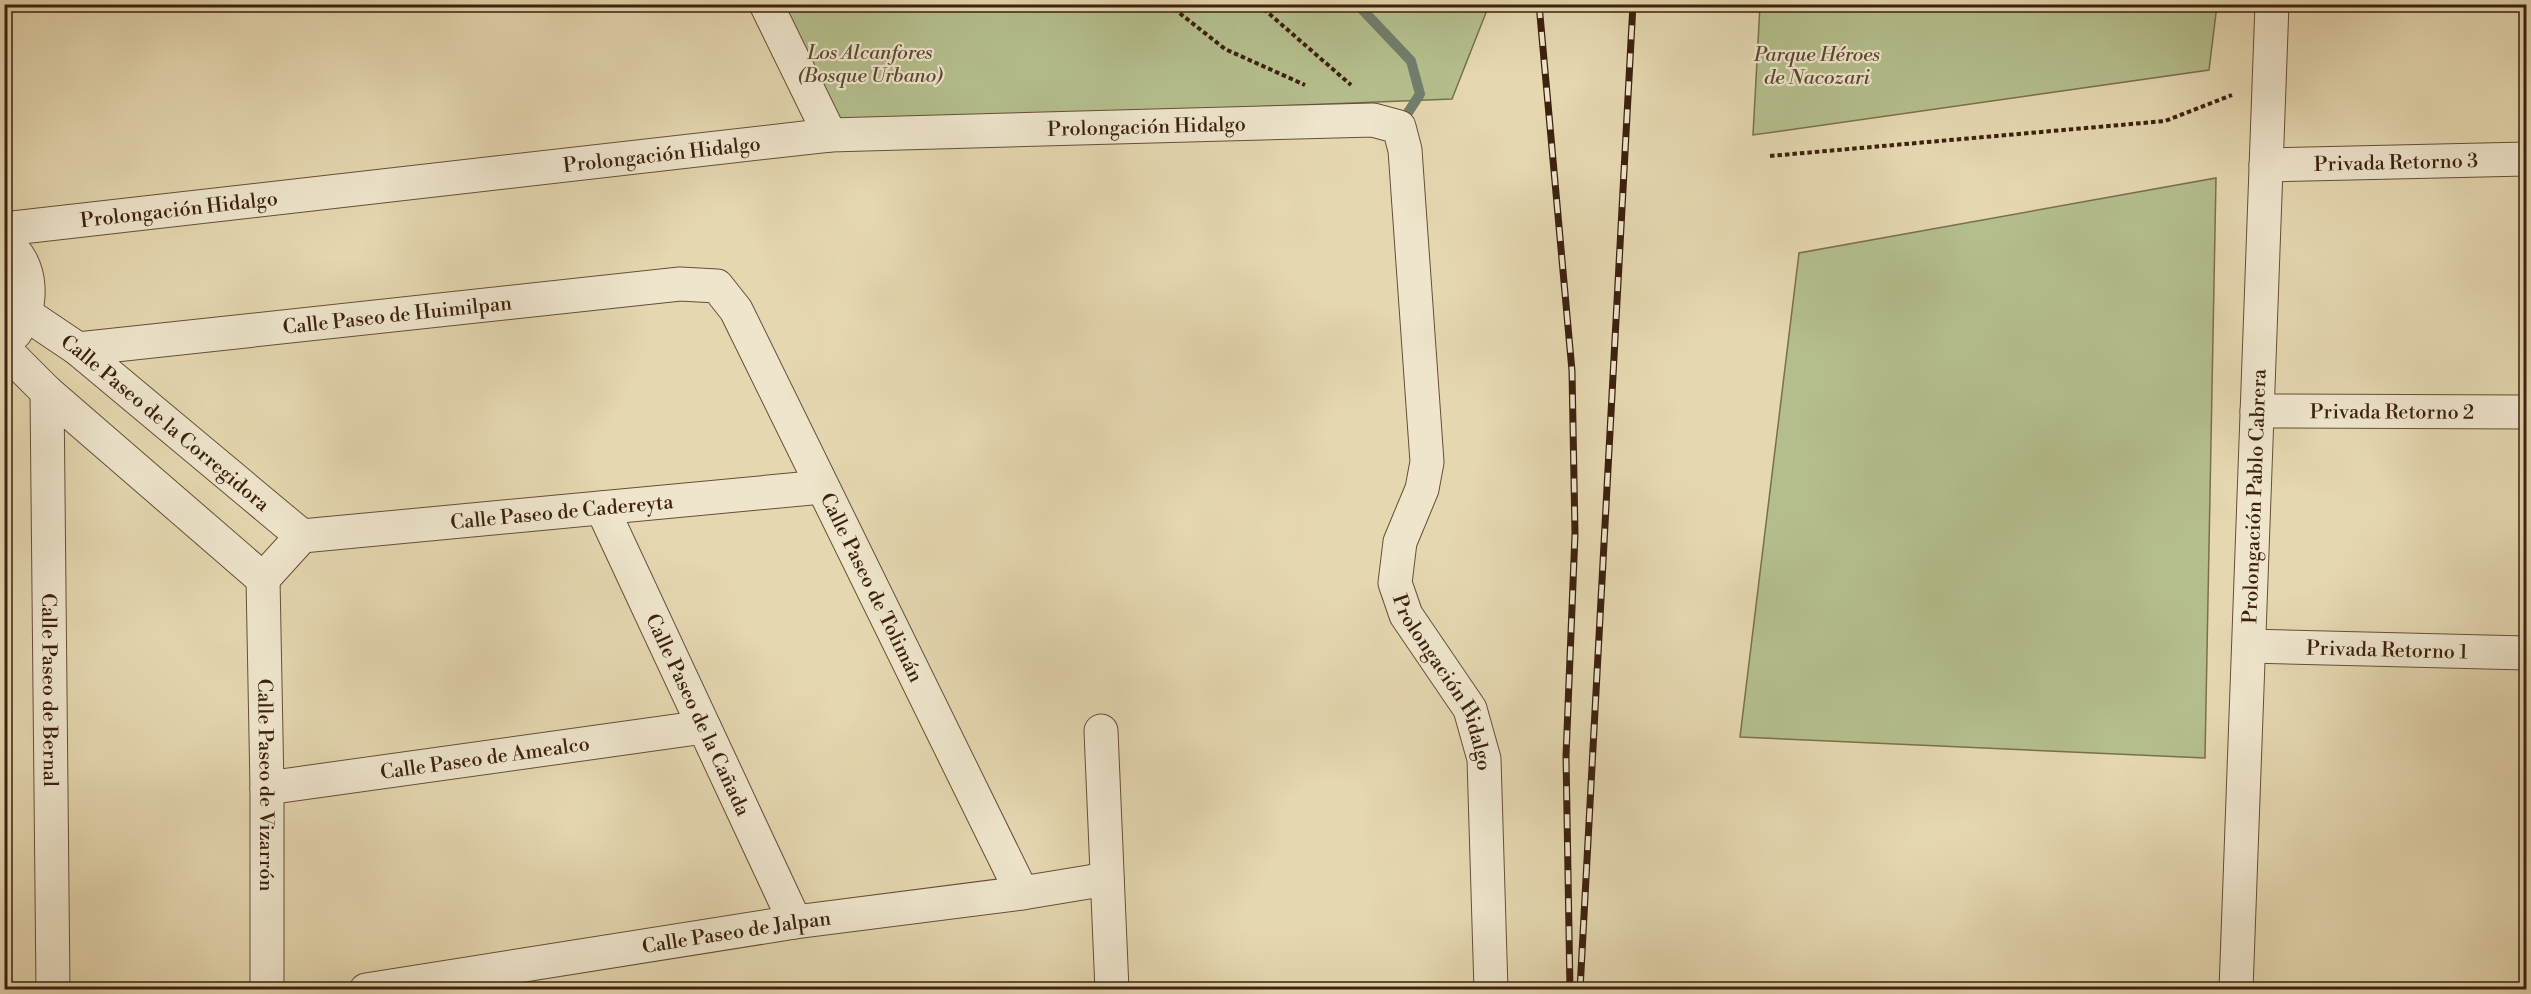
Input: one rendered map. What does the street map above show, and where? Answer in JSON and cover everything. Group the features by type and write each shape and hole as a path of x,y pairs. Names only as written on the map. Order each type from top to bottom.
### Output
{"street":[{"path":"766,4 830,135"},
{"name":"Prolongación Pablo Cabrera","path":"2236,990 2272,4"},
{"name":"Prolongación Hidalgo","path":"4,229 830,135 1372,120 1399,127 1405,150 1427,462 1422,489 1400,542 1395,583 1406,615 1470,708 1484,759 1491,990"},
{"name":"Privada Retorno 3","path":"2266,165 2526,159"},
{"path":"4,242 15,250 29,281 26,314 16,332 4,343"},
{"name":"Calle Paseo de Huimilpan","path":"78,348 680,284 717,286"},
{"name":"Calle Paseo de Tolimán","path":"717,286 736,310 1022,893"},
{"name":"Calle Paseo de la Corregidora","path":"26,314 78,348 303,536"},
{"path":"4,349 46,392 263,579 303,536"},
{"name":"Calle Paseo de Bernal","path":"46,392 53,990"},
{"name":"Privada Retorno 2","path":"2257,411 2526,412"},
{"name":"Calle Paseo de Cadereyta","path":"303,536 822,487"},
{"name":"Calle Paseo de la Cañada","path":"602,508 795,922"},
{"name":"Calle Paseo de Vizarrón","path":"263,579 267,788 267,990"},
{"name":"Privada Retorno 1","path":"2249,646 2526,653"},
{"name":"Calle Paseo de Amealco","path":"267,788 704,727"},
{"path":"1101,731 1112,990"},
{"name":"Calle Paseo de Jalpan","path":"366,990 795,922 1022,893 1107,879"}],"path":[{"path":"1168,4 1226,49 1310,88"},
{"path":"1258,4 1355,89"},
{"path":"1770,156 2165,121 2269,81"}],"green space":[{"name":"Los Alcanfores (Bosque Urbano)","path":"777,5 1489,5 1452,99 833,124"},
{"name":"Parque Héroes de Nacozari","path":"1760,5 2217,5 2209,70 1753,135"},
{"path":"2216,178 2205,758 1740,737 1799,253"}],"waterway":[{"path":"1357,4 1411,61 1420,94 1400,125"}],"railway":[{"path":"1539,4 1572,371 1575,534 1566,756 1570,990"},
{"path":"1580,990 1633,4"}]}
